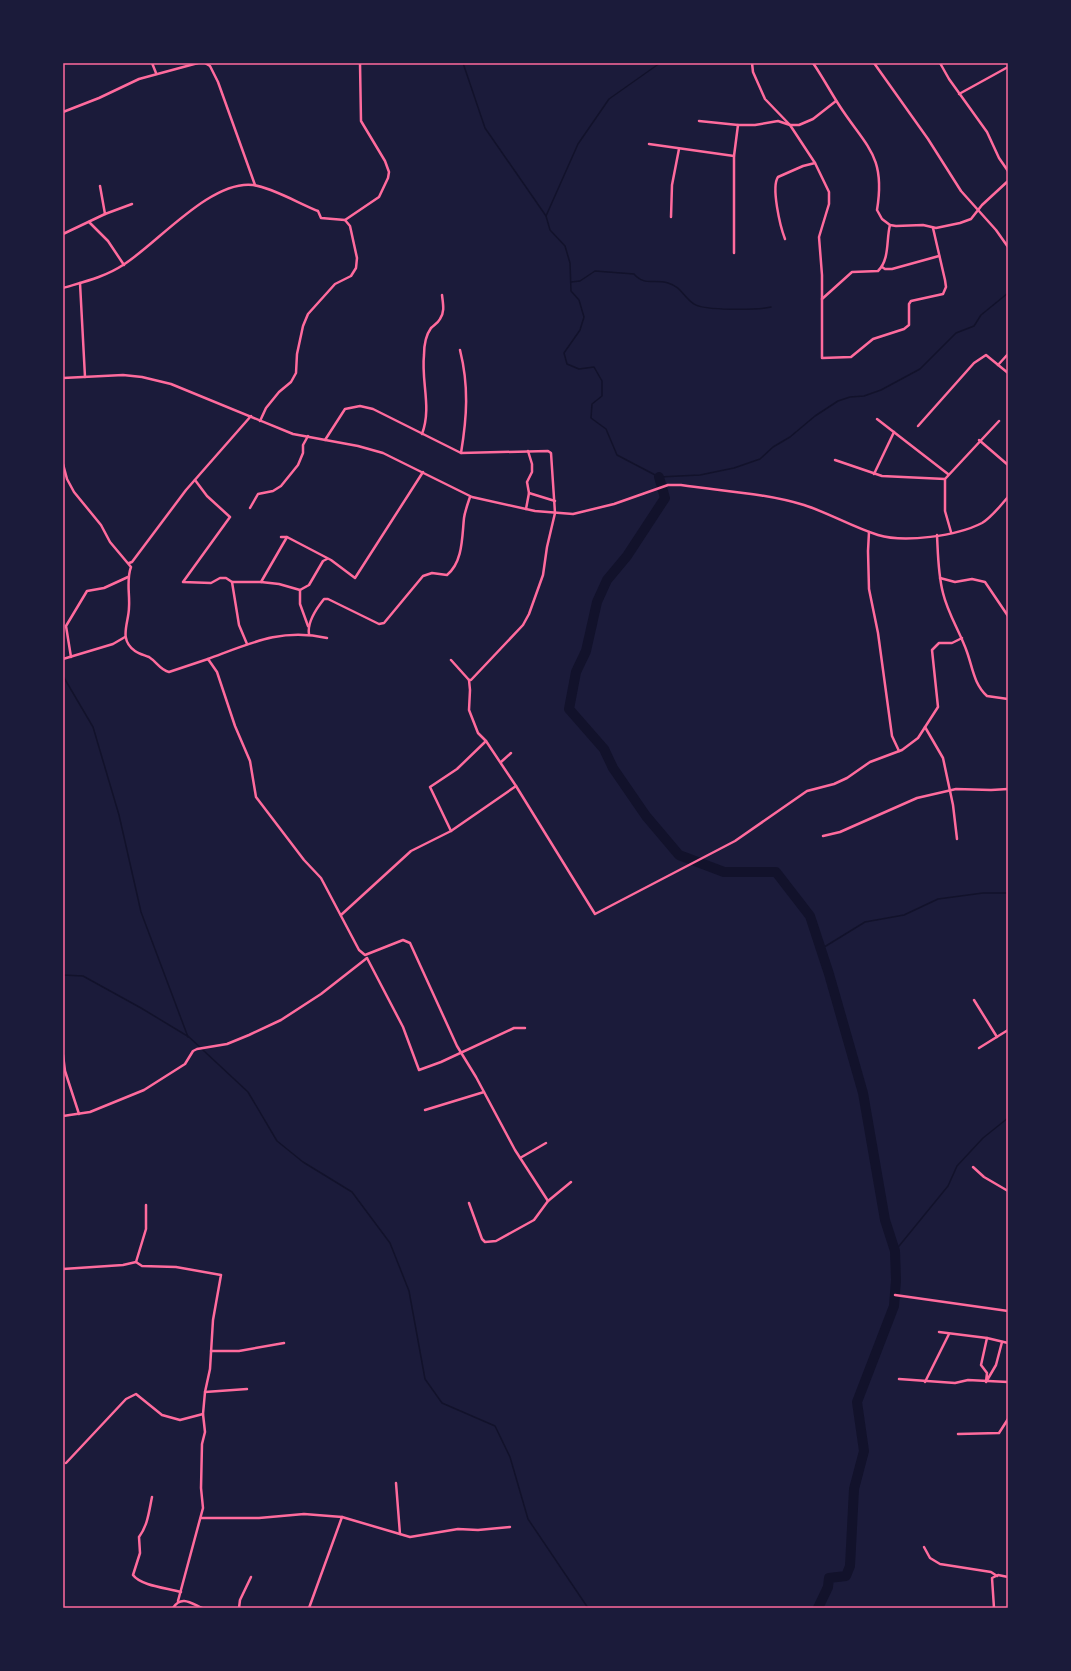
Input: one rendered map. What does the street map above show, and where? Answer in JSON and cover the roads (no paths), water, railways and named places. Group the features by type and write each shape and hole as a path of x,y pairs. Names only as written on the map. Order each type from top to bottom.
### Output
{"street":[{"path":"152,63 156,73"},
{"path":"63,112 99,98 139,78 198,63"},
{"path":"205,63 210,66 218,82 255,185"},
{"path":"63,288 80,283 124,265 177,220 216,195 243,185 255,185 318,211 321,218 345,220 379,197 388,178 389,172 385,161 361,121 360,63"},
{"path":"752,63 753,72 765,99 790,125 815,163 826,184 829,197 819,237 822,300 822,358 851,357 876,337 908,327 910,318 909,304 912,300 942,294 946,287 933,228"},
{"path":"813,63 836,101 866,140 878,170 880,191 877,210 882,219 890,225 924,225 933,228 968,222 978,212 982,205 1008,181"},
{"path":"874,63 928,140 961,191 978,212 996,230 1008,247"},
{"path":"940,63 959,94 987,132 999,158 1008,171"},
{"path":"959,94 1008,67"},
{"path":"699,121 738,126 755,125 773,120 790,125 799,125 813,119 836,101"},
{"path":"734,253 734,156 738,126"},
{"path":"649,144 734,156"},
{"path":"671,217 672,184 679,149"},
{"path":"784,239 777,202 776,180 778,176 815,163"},
{"path":"100,186 105,214"},
{"path":"63,234 105,214 132,204"},
{"path":"260,422 266,408 279,392 291,382 296,373 297,354 303,326 308,314 335,284 351,276 356,268 357,258 350,226 345,220"},
{"path":"89,222 108,241 124,265"},
{"path":"822,300 852,272 878,271 885,260 890,225"},
{"path":"882,266 885,269 892,269 939,256"},
{"path":"80,283 85,376"},
{"path":"422,434 425,425 427,404 424,355 427,338 432,328 440,319 444,309 442,296"},
{"path":"460,350 465,370 466,419 461,453"},
{"path":"998,365 1008,354"},
{"path":"918,426 974,363 986,355 1008,373"},
{"path":"63,378 85,376 129,376 171,384 251,416 260,422 293,434 383,453 470,496 526,509 555,513 573,514 614,504 668,485 681,485 736,492 793,502 869,532 896,539 937,535 973,527 984,522 1008,497"},
{"path":"325,440 345,409 360,406 373,409 461,453 528,451 548,451 551,453 555,513 546,547 543,575 529,614 523,625 489,662 471,680 469,680"},
{"path":"129,563 132,562 195,480 251,416"},
{"path":"877,419 948,474"},
{"path":"951,532 945,511 945,479 979,440 999,421"},
{"path":"874,474 894,432"},
{"path":"250,508 258,494 273,491 281,486 298,465 303,453 303,445 308,436"},
{"path":"979,440 1008,465"},
{"path":"526,509 529,493 527,485 532,472 532,464 528,451"},
{"path":"835,460 874,474 892,478 945,479"},
{"path":"63,464 67,479 74,492 101,525 110,542 131,567 129,576 130,608 125,637 131,648 149,657 166,672 172,672 192,663 208,659 247,644 284,634 309,634 327,638"},
{"path":"281,537 287,537 328,559 355,578 422,472"},
{"path":"195,480 207,496 230,517 183,582 211,583 220,578 232,582 261,582 278,584 300,590 309,585 323,561 328,559"},
{"path":"529,493 555,501"},
{"path":"308,627 317,608 324,599 328,599 375,624 384,623 423,576 432,573 447,575 452,571 456,564 464,535 464,517 470,496"},
{"path":"869,532 868,551 870,602 878,633 892,736 898,751"},
{"path":"937,535 940,578 950,615 962,638 977,685 987,696 1008,699"},
{"path":"261,582 265,572 287,537"},
{"path":"71,657 66,626 87,592 104,588 129,576"},
{"path":"940,578 955,582 972,579 985,582 1008,615"},
{"path":"232,582 239,625 247,644"},
{"path":"300,590 300,604 309,634"},
{"path":"63,659 90,649 113,644 125,637"},
{"path":"451,660 469,680 469,710 478,733 486,741 501,762 595,914 736,841 806,791 834,784 853,774 870,762 898,751 918,738 937,710 938,704 932,650 939,643 954,642 962,638"},
{"path":"208,659 217,672 235,726 250,761 256,797 304,860 318,873 347,925 354,942 366,956 403,1027 419,1070 442,1062 514,1028 525,1028"},
{"path":"925,727 943,758 955,819 956,839"},
{"path":"451,831 430,787 457,769 486,741"},
{"path":"501,762 511,753"},
{"path":"341,915 411,851 451,831 516,786"},
{"path":"823,836 840,832 913,799 950,790 1008,789"},
{"path":"63,1116 90,1112 144,1090 185,1064 193,1051 197,1048 227,1044 249,1036 281,1020 321,994 366,956 403,940 410,943 444,1020 461,1052 520,1158 548,1201"},
{"path":"974,1000 997,1037"},
{"path":"979,1048 1008,1030"},
{"path":"63,1055 66,1071 79,1114"},
{"path":"425,1110 484,1092"},
{"path":"520,1158 546,1143"},
{"path":"973,1167 984,1177 1008,1191"},
{"path":"470,1203 482,1239 485,1242 496,1241 534,1220 548,1201 571,1182"},
{"path":"136,1262 146,1229 146,1205"},
{"path":"63,1268 123,1265 136,1262 142,1266 176,1267 221,1275 213,1320 210,1369 205,1392 203,1414 205,1432 202,1444 201,1488 203,1508 181,1592 178,1601 173,1608"},
{"path":"895,1295 1008,1311"},
{"path":"939,1332 987,1338 1008,1343"},
{"path":"925,1382 949,1334"},
{"path":"986,1382 987,1373 981,1365 987,1338"},
{"path":"986,1382 996,1364 1002,1342"},
{"path":"211,1351 239,1351 284,1343"},
{"path":"899,1379 955,1384 968,1380 1008,1382"},
{"path":"205,1392 247,1389"},
{"path":"66,1463 126,1399 136,1394 162,1415 180,1420 203,1414"},
{"path":"958,1434 999,1433 1008,1419"},
{"path":"396,1483 400,1534"},
{"path":"152,1497 144,1530 139,1537 140,1553 133,1575 135,1578 154,1586 181,1592"},
{"path":"201,1518 259,1518 304,1514 342,1517 410,1537 458,1529 478,1530 510,1528"},
{"path":"309,1608 342,1517"},
{"path":"924,1547 930,1558 940,1564 991,1572 997,1576 1008,1577"},
{"path":"239,1608 240,1600 251,1576"},
{"path":"994,1608 992,1578 997,1576"},
{"path":"178,1601 183,1600 202,1608"}],"waterway":[{"path":"463,63 485,128 546,216 550,230 565,246 570,263 571,291 579,300 584,317 580,330 564,353 567,364 579,369 594,367 602,381 602,396 592,404 591,418 606,429 617,455 659,477 700,475 734,468 760,459 773,447 790,437 815,416 838,401 850,397 864,396 881,390 920,369 956,333 974,326 981,315 1008,293"},
{"path":"546,216 578,144 609,99 660,63"},
{"path":"571,282 580,281 595,271 634,274 638,278 645,281 663,282 673,285 694,304 708,308 755,309 771,307"},
{"path":"659,477 665,498 627,556 607,580 597,602 586,651 576,672 569,709 604,749 613,768 646,816 679,855 724,872 776,872 810,916 829,974 863,1093 885,1220 895,1251 896,1280 894,1306 857,1402 864,1451 854,1489 850,1566 846,1576 829,1578 828,1587 818,1608"},
{"path":"63,676 93,727 119,815 141,912 188,1037"},
{"path":"821,949 865,922 904,915 938,899 983,893 1008,893"},
{"path":"63,975 83,976 189,1037 248,1092 277,1141 303,1162 352,1192 390,1243 409,1291 425,1379 442,1403 495,1426 510,1457 528,1519 588,1608"},
{"path":"895,1251 948,1186 957,1166 983,1138 1008,1118"}]}
